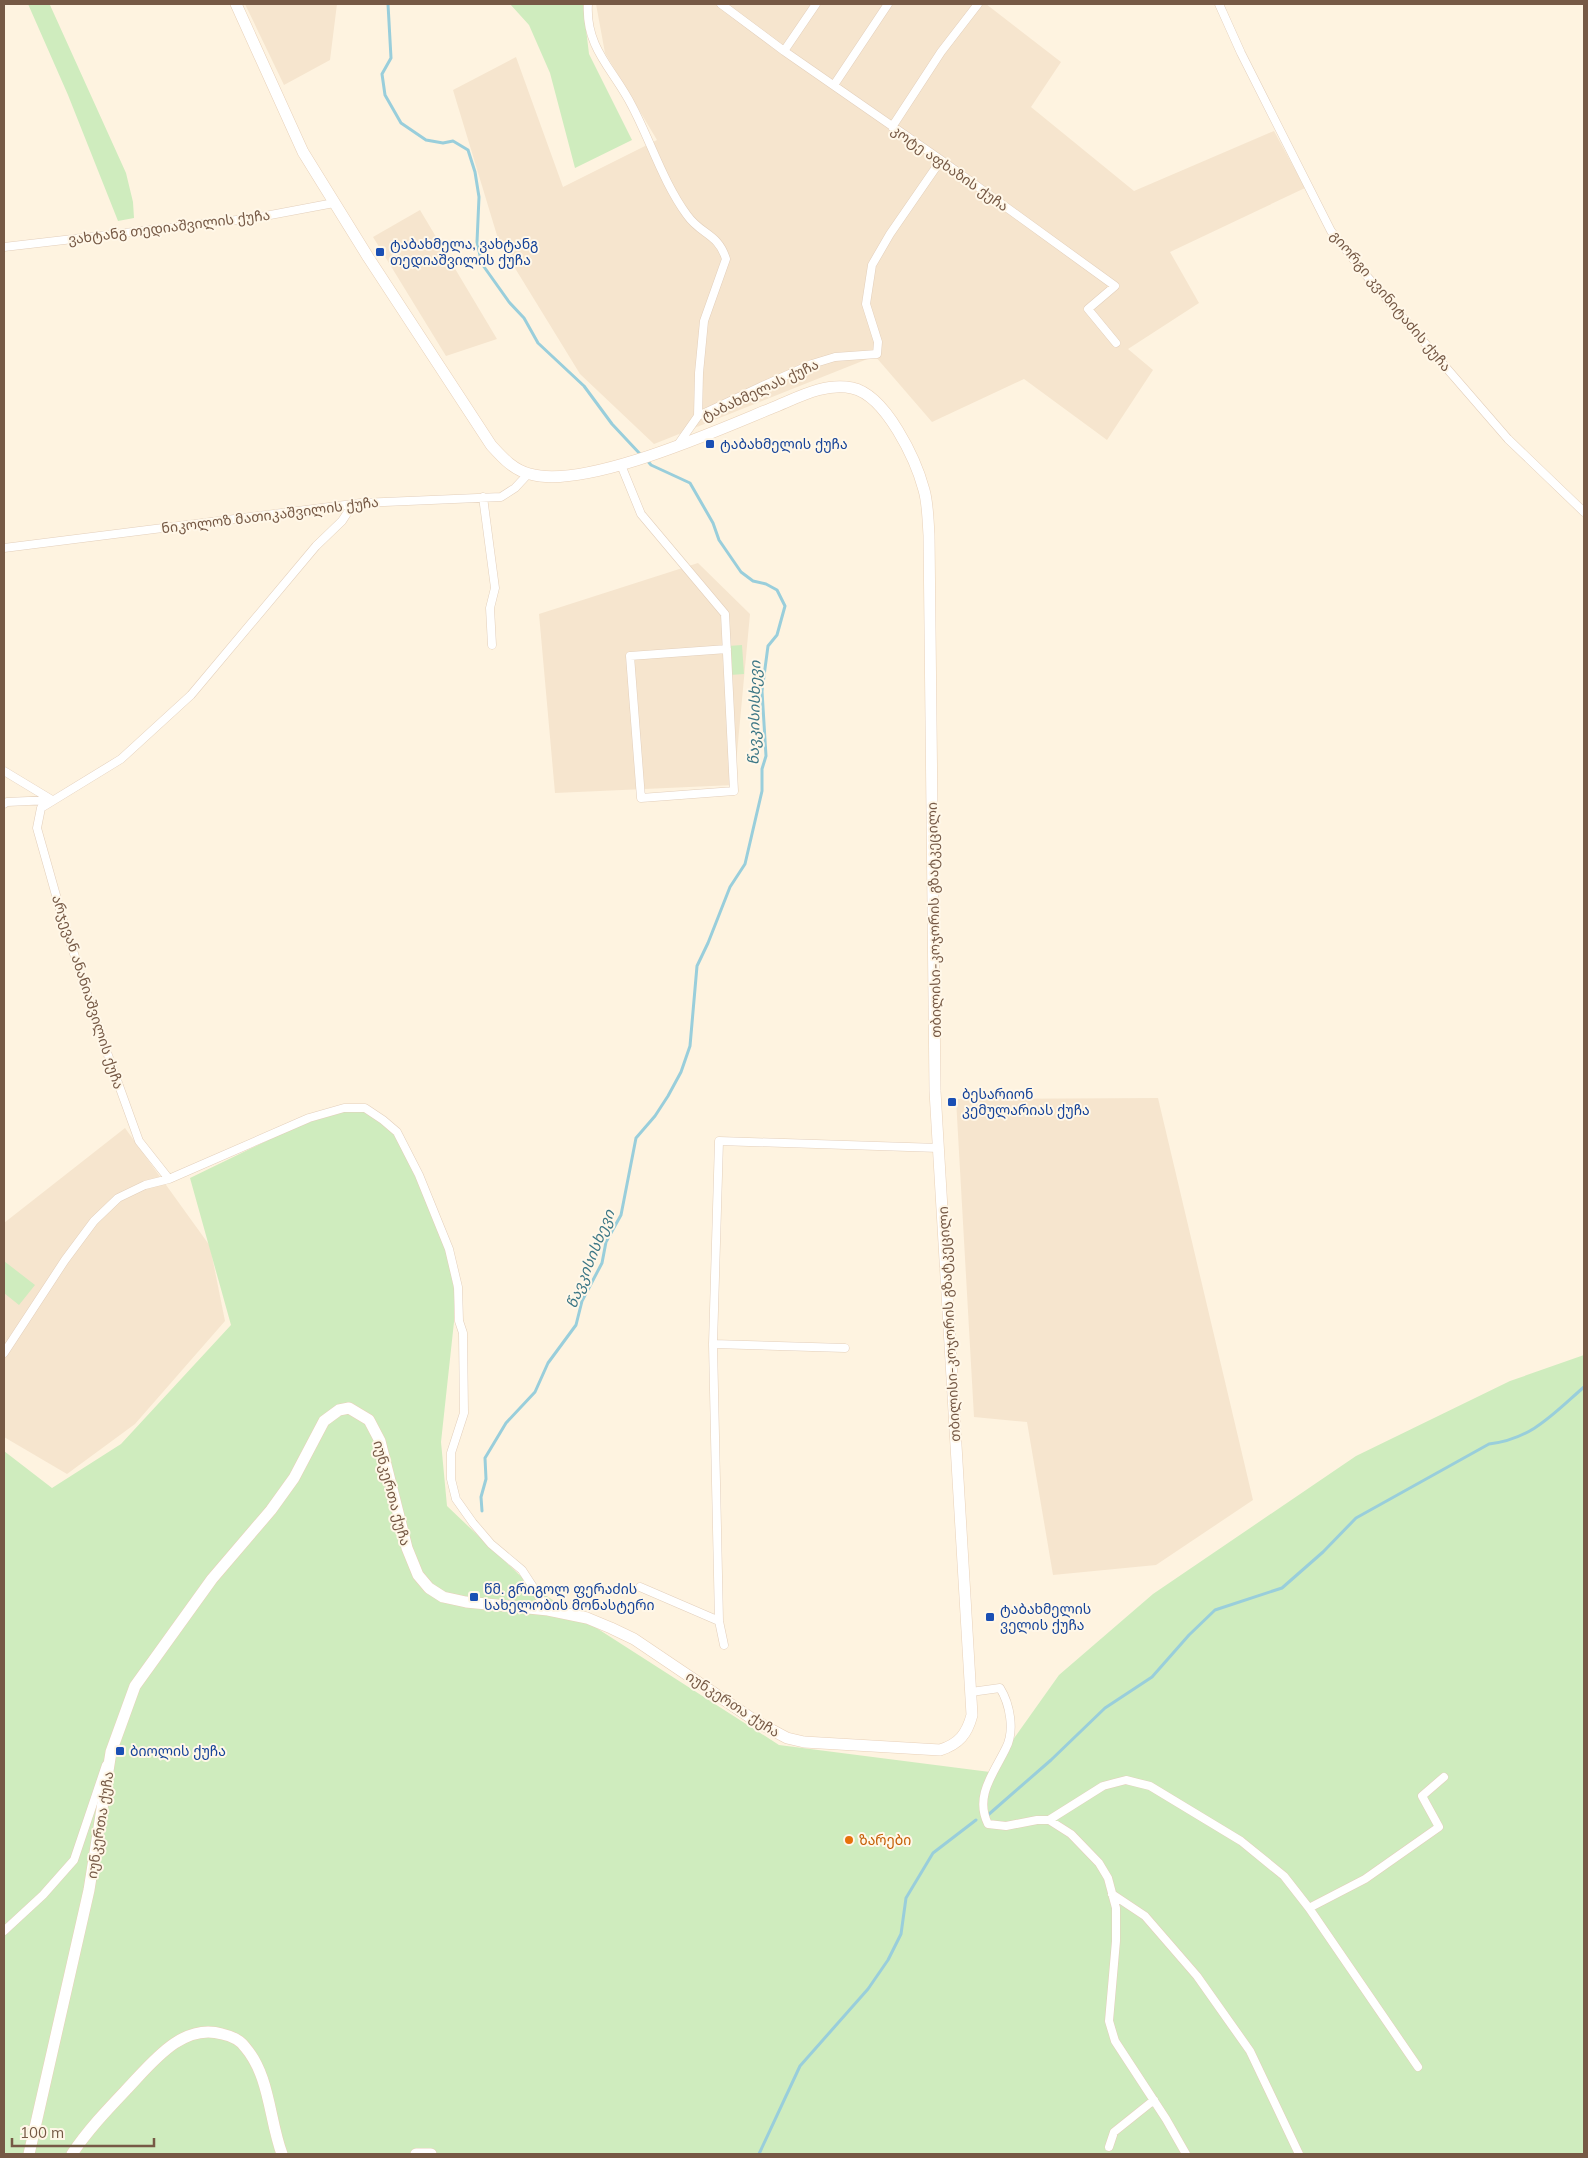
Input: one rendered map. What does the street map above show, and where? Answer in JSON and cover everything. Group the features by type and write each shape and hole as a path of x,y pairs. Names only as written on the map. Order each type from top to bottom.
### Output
{"main road":[{"path":"236,4 303,152 334,204 491,445 507,462 528,474 552,477 621,465"},
{"name":"თბილისი-კოჯორის გზატკეცილი","path":"621,465 677,446 802,395 839,387 854,388 880,406 898,431 914,460 925,491 929,535 935,1091 972,1692"},
{"name":"იუნკერთა ქუჩა","path":"29,2154 89,1890 111,1752 134,1686 212,1578 271,1510 294,1478 324,1421 339,1410 349,1408 360,1412 369,1420 373,1427 380,1441 407,1548 418,1575 429,1588 443,1596 466,1602 548,1610 587,1618 634,1639 757,1722 787,1738 804,1742 940,1750 958,1742 968,1730 972,1715 972,1692"},
{"path":"72,2154 107,2110 165,2050 191,2035 213,2031 230,2036 244,2045 252,2056 261,2075 282,2154"},
{"path":"416,2154 431,2154"}],"street":[{"path":"588,4 587,21 598,53 632,105 652,151 685,214 694,225 716,239 726,259 704,321 699,373 698,416"},
{"name":"კოტე აფხაზის ქუჩა","path":"721,4 784,51 941,160 1115,286 1088,309 1116,343"},
{"path":"784,51 816,4"},
{"path":"834,85 888,4"},
{"path":"892,127 941,52 978,4"},
{"name":"გიორგი კვინიტაძის ქუჩა","path":"1219,4 1241,53 1331,231 1365,274 1508,439 1584,512"},
{"name":"ტაბახმელას ქუჩა","path":"677,446 698,416 812,364 836,357 877,354 878,342 866,304 872,265 941,160"},
{"name":"ვახტანგ თედიაშვილის ქუჩა","path":"4,247 254,218 334,204"},
{"path":"621,465 640,514 725,614 727,649 734,791 641,798 630,656 727,649"},
{"name":"ნიკოლოზ მათიკაშვილის ქუჩა","path":"4,548 361,503 501,497 515,488 528,474"},
{"path":"482,497 496,588 490,608 492,645"},
{"path":"4,804 8,802 52,800 121,759 191,695 316,546 342,521 351,507 361,503"},
{"path":"4,771 52,800"},
{"name":"არჯევან ანანიაშვილის ქუჩა","path":"52,800 41,808 37,828 63,920 100,1033 139,1141 168,1179"},
{"path":"4,1353 65,1260 94,1221 118,1198 145,1185 168,1179 309,1118 344,1108 365,1108 384,1120 396,1132 419,1175 449,1249 458,1287 459,1321 463,1333 464,1412 451,1453 451,1479 456,1499 472,1524 491,1544 522,1570 548,1610"},
{"path":"724,1645 719,1621 713,1344 718,1141 939,1148"},
{"path":"713,1344 845,1348"},
{"path":"640,1587 719,1621"},
{"path":"972,1692 1000,1688 1008,1707 1010,1727 1007,1747 993,1770 984,1794 982,1813 988,1824 1006,1826 1037,1820 1049,1820 1103,1786 1126,1780 1150,1786 1241,1841 1284,1876 1309,1908 1418,2066"},
{"path":"4,1930 43,1894 74,1860 86,1829 99,1781 111,1752"},
{"path":"1309,1908 1365,1879 1439,1827 1422,1796 1444,1777"},
{"path":"1049,1820 1071,1834 1092,1854 1108,1878 1116,1908 1116,1941 1108,2021 1115,2041 1154,2100 1186,2154"},
{"path":"1112,1894 1145,1916 1197,1976 1250,2051 1299,2154"},
{"path":"1109,2147 1114,2132 1154,2100"}],"shaded area":[{"path":"245,4 337,4 330,60 284,85"},
{"path":"596,4 986,4 1061,62 1031,107 1134,191 1274,131 1305,188 1170,252 1199,303 1128,349 1153,370 1107,440 1024,379 932,422 875,356 654,444 580,374 499,242 453,90 516,57 563,187 657,140 605,53"},
{"path":"420,210 497,339 446,356 373,237"},
{"path":"698,563 750,614 734,785 555,793 539,614"},
{"path":"1158,1098 1253,1500 1156,1565 1053,1575 1027,1422 974,1417 956,1099"},
{"path":"125,1128 210,1246 225,1321 135,1424 67,1474 4,1437 4,1223"}],"green space":[{"path":"28,4 50,5 126,173 133,202 134,218 118,221 68,95"},
{"path":"510,4 583,4 589,54 632,140 575,168 550,73 529,25"},
{"path":"742,645 744,674 730,675 728,646"},
{"path":"344,1110 365,1111 395,1133 432,1212 447,1250 454,1289 454,1322 441,1442 447,1506 531,1586 779,1745 990,1772 1059,1675 1153,1594 1356,1456 1510,1381 1584,1355 1584,2154 4,2154 4,1451 52,1488 121,1444 231,1325 190,1178 310,1120"},
{"path":"4,1261 35,1285 19,1305 4,1293"}],"waterway":[{"name":"წავკისისხევი","path":"388,4 391,58 382,74 385,95 401,123 426,140 443,143 453,141 468,150 475,172 479,197 477,242 482,264 509,302 524,318 538,343 584,386 612,424 641,455"},
{"name":"წავკისისხევი","path":"482,1511 481,1497 486,1479 485,1458 506,1423 535,1392 548,1363 576,1325 582,1301 602,1263 606,1242 621,1215 636,1138 655,1116 681,1072 690,1046 697,966 730,887 745,864 762,791 762,769 766,756 762,691 768,646 777,635 785,606 777,590 766,584 753,581 741,572 719,540 713,523 690,483 651,465 646,459"},
{"path":"988,1815 1051,1760 1105,1708 1152,1677 1189,1635 1215,1610 1282,1588 1323,1552 1356,1518 1489,1444 1518,1437 1530,1431 1552,1416 1584,1387"},
{"path":"759,2154 800,2066 868,1989 888,1960 901,1934 906,1898 933,1853 976,1820"}],"place":[{"name":"ტაბახმელა, ვახტანგ თედიაშვილის ქუჩა","path":"380,252"},
{"name":"ტაბახმელის ქუჩა","path":"710,444"},
{"name":"ბესარიონ კემულარიას ქუჩა","path":"952,1102"},
{"name":"წმ. გრიგოლ ფერაძის სახელობის მონასტერი","path":"474,1597"},
{"name":"ტაბახმელის ველის ქუჩა","path":"990,1617"},
{"name":"ბიოლის ქუჩა","path":"120,1751"},
{"name":"ზარები","path":"849,1840"}]}
